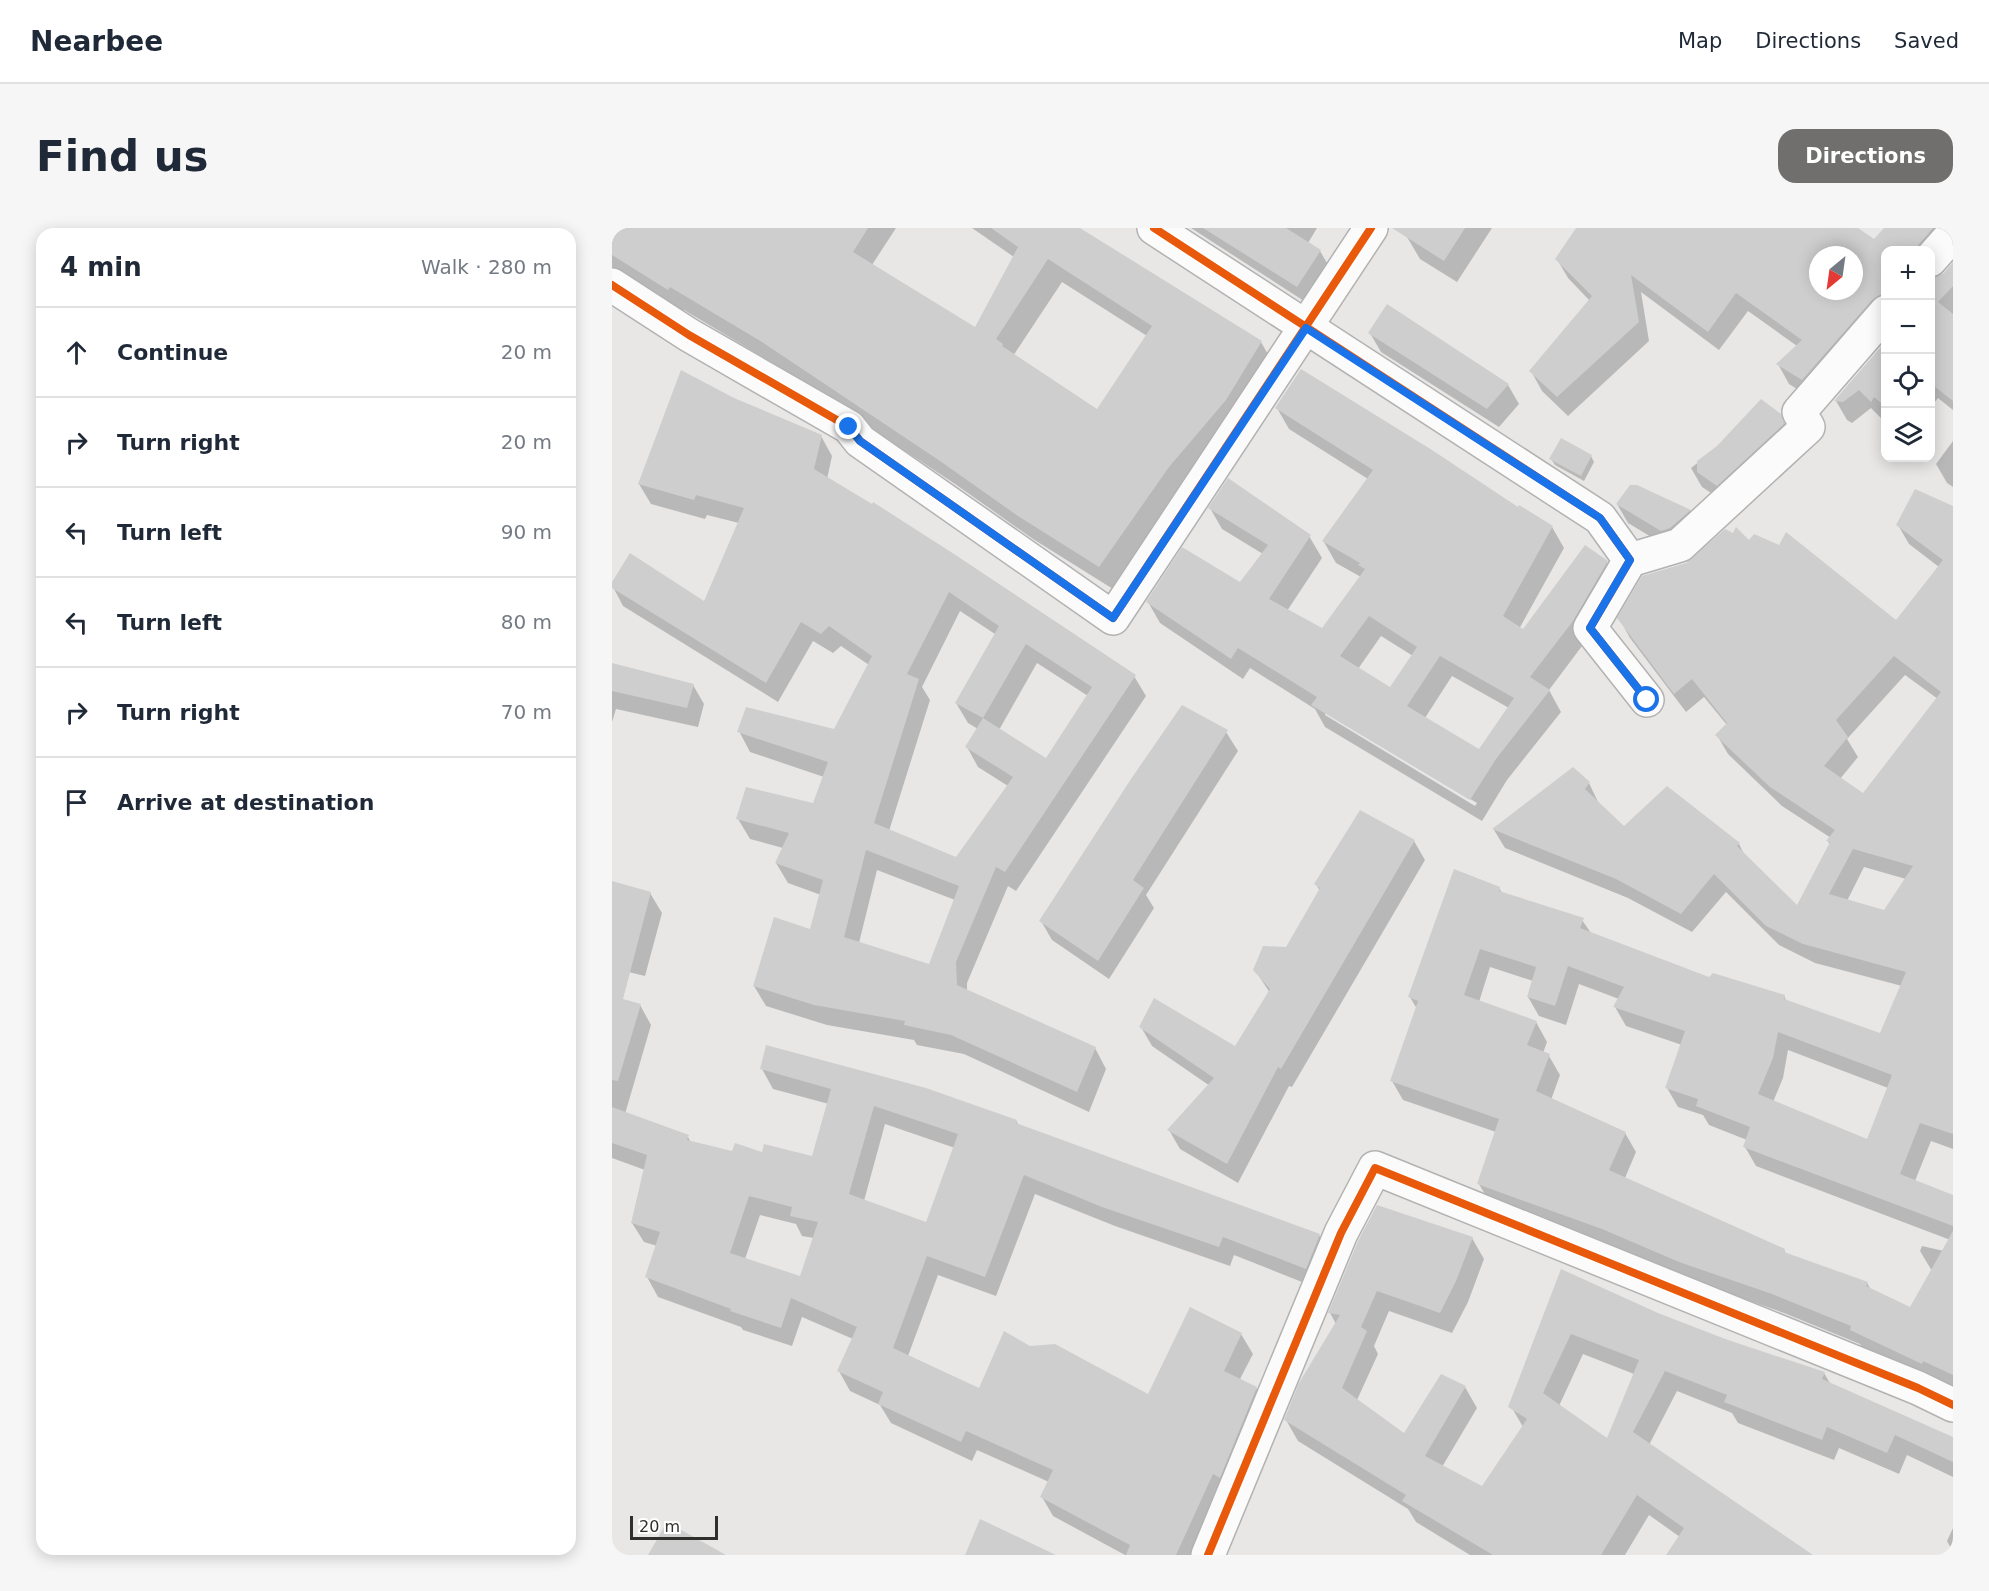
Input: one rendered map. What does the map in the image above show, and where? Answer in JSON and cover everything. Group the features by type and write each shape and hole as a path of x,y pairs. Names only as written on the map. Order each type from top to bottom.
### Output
{"street":[{"path":"1154,228 1600,518 1630,560"},
{"path":"612,285 689,335 849,427 860,441 1113,618 1371,228"},
{"path":"1935,254 1953,234"},
{"path":"1647,700 1590,628 1630,560 1680,545 1808,427 1799,412 1881,318"},
{"path":"1208,1555 1337,1244 1375,1168 1918,1388 1953,1405"}],"building":[{"path":"612,228 868,228 853,252 975,327 1018,247 991,228 1080,228 1262,341 1226,400 1169,467 1099,567 1018,516 762,342 670,287 668,290 612,255","holes":["1048,259 1152,326 1097,409 1002,346 1003,344 996,339"]},
{"path":"1203,228 1286,228 1321,250 1297,287"},
{"path":"1392,228 1465,228 1444,261"},
{"path":"1576,228 1858,228 1874,239 1884,228 1933,228 1917,246 1881,246 1881,296 1872,300 1802,380 1776,364 1802,340 1736,293 1708,332 1631,275 1639,322 1557,397 1529,371 1592,296 1555,259"},
{"path":"1953,262 1953,286 1938,302 1953,314 1953,401 1935,387 1935,276 1944,273"},
{"path":"1387,304 1509,384 1487,409 1368,333"},
{"path":"1881,347 1881,403 1874,397 1871,402 1859,390 1843,402 1834,401"},
{"path":"1301,369 1432,450 1518,507 1519,505 1553,526 1503,616 1523,629 1585,545 1608,561 1573,621 1530,677 1550,690 1496,759 1470,800 1311,705 1317,697 1238,648 1231,659 1146,602 1182,547 1240,582 1268,545 1208,508 1228,478 1311,535 1269,599 1322,628 1365,569 1358,565 1360,563 1322,541 1373,470 1275,408","holes":["1369,616 1417,647 1390,687 1340,656","1440,656 1514,698 1479,749 1407,706"]},
{"path":"681,370 734,398 822,435 814,469 872,504 873,502 1136,675 1005,872 996,867 956,962 957,985 1096,1047 1077,1092 951,1035 904,1025 905,1021 814,1005 753,986 774,917 810,929 823,880 775,863 789,833 736,819 746,787 813,803 828,762 737,732 746,707 834,729 872,656 829,626 821,634 801,622 766,683 612,588 612,582 630,553 704,601 744,508 696,495 694,500 638,484","holes":["949,592 999,626 955,703 983,718 965,747 1013,777 956,857 874,823 919,679 907,674","1026,644 1092,687 1046,758 983,718","866,850 959,886 929,964 844,937"]},
{"path":"1761,399 1781,414 1784,424 1717,486 1697,472 1697,461 1717,446"},
{"path":"1561,438 1592,455 1581,476 1549,459"},
{"path":"1630,485 1637,485 1691,510 1670,528 1661,531 1616,504"},
{"path":"1915,489 1953,506 1953,1134 1920,1123 1900,1174 1953,1195 1953,1226 1743,1147 1750,1127 1696,1106 1698,1099 1665,1088 1685,1031 1613,1007 1624,987 1568,966 1555,1006 1527,997 1536,967 1480,949 1464,995 1537,1021 1527,1045 1550,1054 1536,1091 1626,1132 1609,1170 1785,1249 1784,1252 1868,1282 1866,1286 1910,1307 1953,1231 1953,1375 1923,1361 1922,1364 1850,1330 1851,1326 1772,1294 1679,1262 1602,1229 1477,1184 1499,1119 1390,1081 1418,1001 1408,997 1454,869 1500,887 1499,891 1584,918 1580,928 1709,977 1713,973 1785,995 1784,999 1880,1033 1906,972 1803,944 1766,926 1714,874 1681,914 1616,879 1492,829 1573,767 1590,782 1585,789 1624,826 1667,786 1740,843 1737,846 1797,905 1830,842 1826,841 1835,830 1770,787 1715,735 1727,723 1692,679 1674,694 1617,618 1642,576 1686,563 1725,529 1733,533 1736,527 1749,540 1754,534 1779,545 1786,532 1896,620 1943,560 1896,525","holes":["1894,656 1941,692 1863,793 1824,766 1848,737 1836,720","1853,849 1913,866 1884,910 1829,894","1778,1032 1892,1075 1867,1139 1758,1094 1773,1058"]},
{"path":"612,663 694,684 687,708 612,691"},
{"path":"1182,705 1228,730 1133,880 1144,888 1098,961 1039,921"},
{"path":"1360,810 1415,840 1281,1069 1278,1067 1227,1164 1167,1130 1214,1078 1139,1027 1154,998 1235,1046 1270,989 1253,970 1263,946 1286,947 1320,888 1314,884"},
{"path":"612,881 651,892 623,999 641,1004 618,1081 612,1080"},
{"path":"766,1045 926,1088 1320,1234 1306,1269 1223,1237 1219,1247 1102,1207 1024,1175 985,1277 927,1256 893,1348 979,1388 1004,1331 1030,1346 1055,1344 1148,1394 1190,1307 1242,1333 1224,1371 1257,1387 1220,1478 1213,1474 1176,1555 1126,1555 1130,1545 1040,1497 1053,1470 966,1431 961,1442 878,1404 883,1392 837,1371 857,1327 791,1298 781,1328 730,1311 731,1309 645,1277 660,1232 631,1223 647,1155 612,1143 612,1107 689,1135 687,1140 732,1151 735,1143 762,1152 764,1144 812,1156 831,1089 760,1069","holes":["874,1106 958,1134 926,1222 849,1194","749,1196 792,1207 790,1216 818,1222 800,1276 730,1253"]},
{"path":"1377,1205 1473,1237 1456,1281 1440,1313 1377,1291 1361,1327 1367,1331 1342,1388 1404,1433 1441,1374 1466,1386 1425,1456 1482,1486 1527,1419 1508,1407 1561,1269 1658,1313 1728,1340 1825,1372 1822,1379 1953,1437 1953,1462 1895,1435 1887,1453 1827,1427 1822,1440 1724,1402 1727,1395 1665,1371 1633,1432 1813,1555 1666,1555 1684,1528 1637,1495 1601,1555 1493,1555 1402,1501 1406,1495 1284,1420 1299,1383 1340,1315 1328,1313 1358,1241","holes":["1571,1334 1639,1360 1607,1438 1543,1393"]},
{"path":"980,1519 1056,1555 965,1555"},
{"path":"667,1522 726,1555 648,1555"}],"cycle path":[{"path":"1154,228 1600,518 1630,560 1590,628 1647,700"},
{"path":"612,285 689,335 849,427 860,441 1113,618 1371,228"},
{"path":"1208,1555 1341,1233 1375,1168 1918,1388 1953,1405"}],"route":[{"path":"849,427 860,441 1113,618 1306,328 1600,518 1630,560 1590,628 1647,700"}]}
